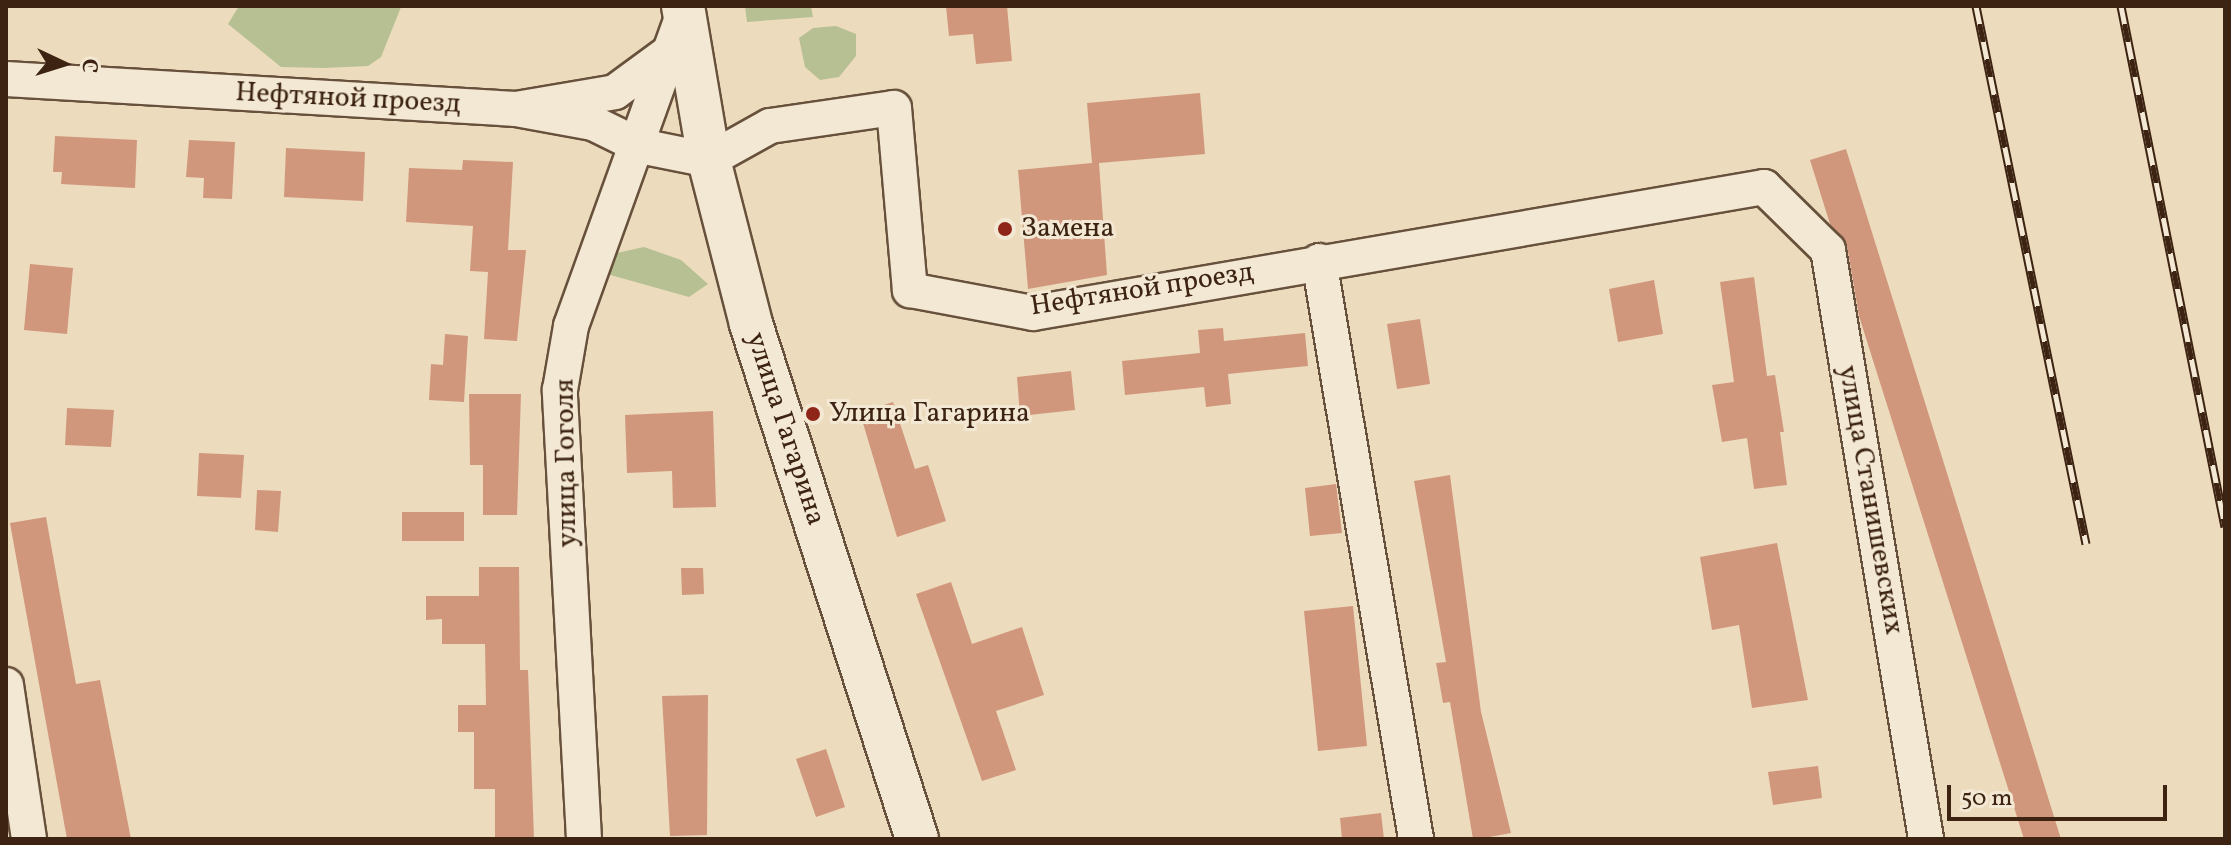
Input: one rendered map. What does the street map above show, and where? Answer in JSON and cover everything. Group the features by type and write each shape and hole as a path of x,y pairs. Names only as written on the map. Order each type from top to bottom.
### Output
{"street":[{"name":"Нефтяной проезд","path":"6,79 516,109 615,92 681,22"},
{"name":"улица Гоголя","path":"584,839 560,390 571,326 640,146 681,22"},
{"name":"улица Гагарина","path":"681,22 709,160 751,324 917,839"},
{"name":"Нефтяной проезд","path":"709,160 770,126 894,108 910,290 1033,313 1319,261 1764,187"},
{"path":"516,109 593,123 640,146 709,160"},
{"name":"улица Станишевских","path":"1764,187 1828,250 1926,839"},
{"path":"1319,261 1416,839"},
{"path":"6,685 29,839"}],"green space":[{"path":"239,6 401,7 381,57 368,66 324,68 281,67 228,24"},
{"path":"745,6 811,6 813,17 747,22"},
{"path":"836,26 856,34 856,56 839,77 820,80 805,67 799,38 813,28"},
{"path":"644,247 681,260 708,284 689,297 607,274 617,253"}],"building":[{"path":"946,6 1007,6 1012,61 976,64 973,34 949,36"},
{"path":"1200,93 1205,154 1099,163 1107,275 1028,289 1018,170 1092,163 1087,103"},
{"path":"55,136 137,140 135,188 61,184 62,172 53,172"},
{"path":"189,140 235,142 232,199 203,198 204,178 186,177"},
{"path":"286,148 365,152 363,201 284,197"},
{"path":"1846,149 2061,839 2024,839 1859,316 1847,246 1830,224 1810,160"},
{"path":"463,160 513,162 508,250 526,250 517,341 484,339 488,272 470,271 473,226 406,222 409,168 462,170"},
{"path":"30,264 73,268 67,334 24,330"},
{"path":"1754,277 1767,376 1775,375 1784,432 1780,432 1787,485 1754,489 1747,438 1722,442 1712,385 1734,382 1720,282"},
{"path":"1654,280 1663,334 1618,342 1609,289"},
{"path":"1420,319 1430,384 1397,389 1387,324"},
{"path":"1223,328 1224,341 1305,333 1308,366 1228,374 1231,404 1206,407 1204,387 1125,395 1122,361 1200,353 1198,330"},
{"path":"445,334 468,336 464,402 429,400 431,364 443,365"},
{"path":"1071,371 1075,410 1020,416 1017,377"},
{"path":"469,394 521,394 517,515 483,515 483,465 470,465"},
{"path":"893,402 915,469 928,465 946,521 897,537 860,413"},
{"path":"67,408 114,410 111,447 65,445"},
{"path":"713,411 716,507 673,508 672,471 627,473 625,415"},
{"path":"199,453 244,455 241,498 197,496"},
{"path":"1450,475 1481,712 1511,833 1479,839 1473,839 1450,702 1443,703 1436,663 1446,662 1414,481"},
{"path":"1336,484 1342,533 1310,536 1305,488"},
{"path":"257,490 281,491 278,532 255,530"},
{"path":"402,512 464,512 464,541 402,541"},
{"path":"46,517 76,684 100,680 131,839 67,839 10,523"},
{"path":"1777,543 1808,700 1752,708 1739,625 1712,630 1700,557"},
{"path":"479,567 519,567 520,670 528,670 534,839 495,839 495,789 474,789 474,732 458,732 458,705 486,705 485,644 442,644 442,619 426,620 426,596 479,596"},
{"path":"681,568 703,568 704,594 682,595"},
{"path":"951,582 972,644 1022,627 1044,695 996,711 1016,770 982,781 916,594"},
{"path":"1353,606 1367,746 1318,751 1304,611"},
{"path":"708,695 707,835 670,836 662,696"},
{"path":"826,749 845,807 816,817 796,759"},
{"path":"1818,766 1822,798 1773,805 1768,772"},
{"path":"1381,813 1384,839 1342,839 1340,818"}],"railway":[{"path":"1976,6 2086,544"},
{"path":"2121,6 2225,527"}],"place":[{"name":"Замена","path":"1005,229"},
{"name":"Улица Гагарина","path":"813,414"}]}
